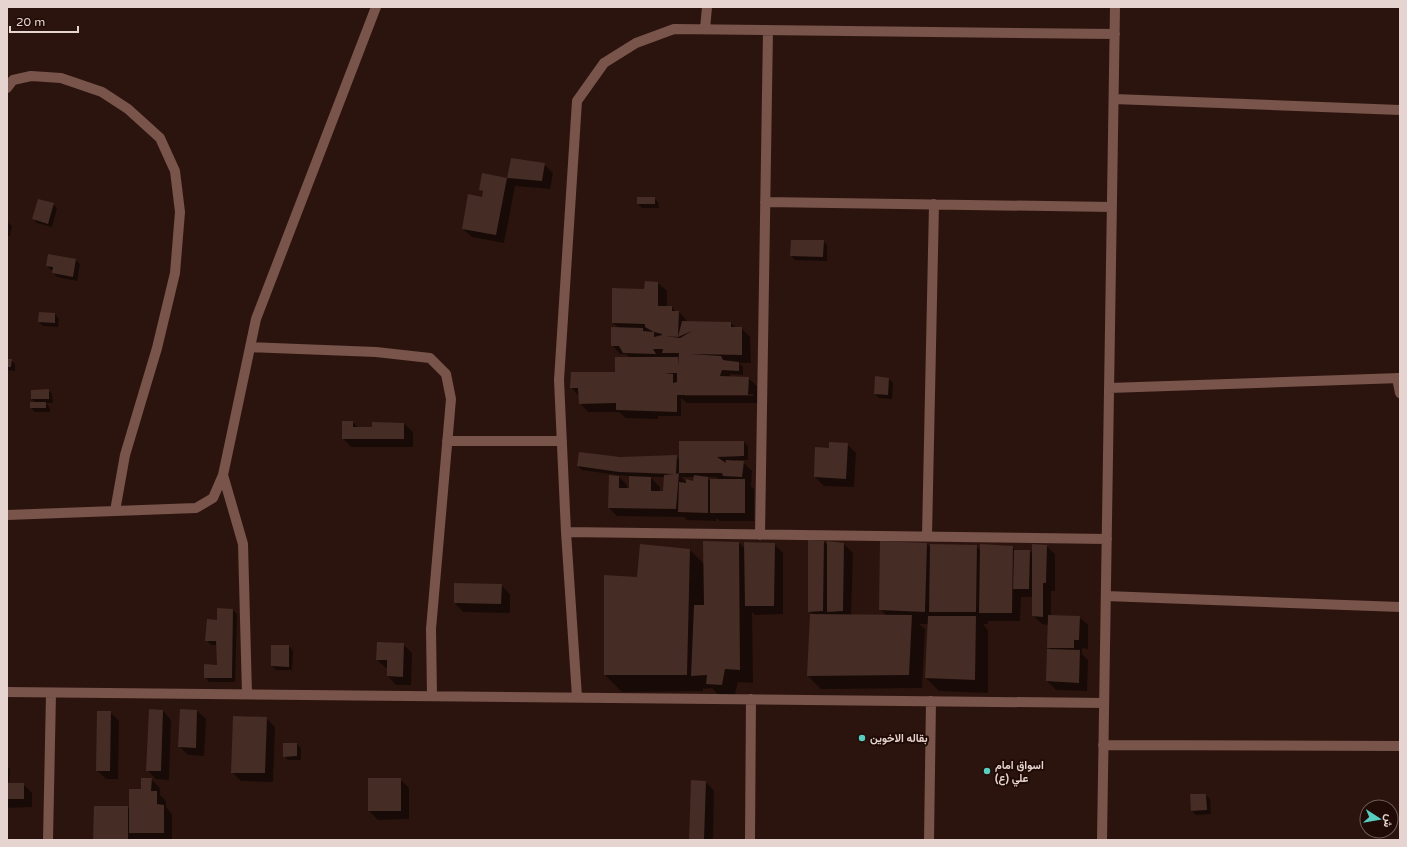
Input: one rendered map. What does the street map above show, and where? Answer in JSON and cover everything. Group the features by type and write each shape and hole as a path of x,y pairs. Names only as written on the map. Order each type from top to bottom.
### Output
{"street":[{"path":"7,515 196,508 213,498 223,475 256,319 376,7"},
{"path":"705,30 707,7"},
{"path":"1102,840 1115,7"},
{"path":"577,697 566,532 559,380 577,101 604,63 636,43 674,29 1115,34"},
{"path":"760,535 768,30"},
{"path":"7,88 13,80 31,76 61,78 102,92 128,108 160,138 175,171 180,212 175,273 157,348 125,455 115,511"},
{"path":"1114,99 1400,110"},
{"path":"765,202 1112,207"},
{"path":"927,536 934,204"},
{"path":"250,347 376,352 430,358 446,374 451,399 431,629 432,696"},
{"path":"1109,388 1398,378 1400,393"},
{"path":"447,441 562,441"},
{"path":"223,475 243,544 246,694"},
{"path":"566,532 1107,539"},
{"path":"1106,596 1400,607"},
{"path":"7,692 1104,703"},
{"path":"48,840 51,693"},
{"path":"750,840 751,699"},
{"path":"929,840 931,701"},
{"path":"1103,745 1400,746"}],"building":[{"path":"511,158 545,163 542,181 507,178"},
{"path":"482,173 507,178 496,235 462,229 468,194 482,197 483,191 479,190"},
{"path":"637,197 655,197 655,204 637,204"},
{"path":"38,199 54,203 48,224 32,219"},
{"path":"791,240 824,240 823,257 790,256"},
{"path":"48,254 76,259 73,277 52,273 53,267 46,266"},
{"path":"645,281 658,282 658,306 672,306 672,311 679,311 678,337 682,321 731,322 731,327 742,327 742,355 690,354 721,356 723,360 739,362 739,371 722,370 720,376 749,377 748,395 677,395 677,412 616,410 616,403 579,404 578,388 570,388 571,372 615,372 615,357 678,357 678,365 679,353 662,353 663,349 653,349 656,354 623,353 619,346 611,346 611,327 643,328 643,331 654,332 645,327 645,324 612,323 612,288 644,289","holes":["692,331 680,338 665,336 678,337","654,332 662,335 654,337","665,373 677,373 677,382 673,383 673,374"]},
{"path":"39,312 55,313 55,323 38,322"},
{"path":"7,359 12,359 11,367 7,367"},
{"path":"875,376 889,378 888,395 874,394"},
{"path":"49,389 49,399 31,399 31,390"},
{"path":"30,402 46,402 46,408 30,408"},
{"path":"342,421 353,421 353,427 372,427 372,422 404,423 404,439 342,439"},
{"path":"679,441 744,441 744,456 717,457 726,463 726,460 744,461 742,477 723,476 722,473 679,473"},
{"path":"829,442 848,443 846,479 814,477 815,447 829,448"},
{"path":"579,452 620,457 677,455 676,474 679,473 676,509 608,508 609,475 619,476 619,488 629,488 629,476 651,477 651,491 663,491 664,475 674,474 619,472 577,466"},
{"path":"694,475 708,477 708,513 678,512 679,482 686,483 686,479 693,481"},
{"path":"710,479 745,479 745,513 710,513"},
{"path":"808,540 824,541 823,611 808,612"},
{"path":"703,541 739,542 740,670 725,669 722,685 706,684 707,675 691,676 694,605 704,605"},
{"path":"827,541 844,543 843,611 827,612"},
{"path":"880,541 927,543 925,612 879,610"},
{"path":"744,542 775,543 774,606 745,606"},
{"path":"640,544 690,549 687,675 604,675 604,575 637,577"},
{"path":"930,544 977,545 976,612 929,612"},
{"path":"980,544 1013,546 1012,613 979,613"},
{"path":"1032,544 1047,545 1046,583 1043,583 1043,617 1032,616"},
{"path":"1014,550 1030,550 1029,589 1013,589"},
{"path":"454,583 502,584 501,604 454,603"},
{"path":"217,608 233,609 232,678 204,678 204,664 217,665 216,641 205,641 207,619 217,620"},
{"path":"810,614 912,615 909,675 807,676"},
{"path":"1048,615 1080,616 1079,640 1074,640 1074,648 1047,648"},
{"path":"928,616 976,616 975,680 925,678"},
{"path":"377,642 404,643 403,677 387,676 387,660 376,660"},
{"path":"271,645 289,645 289,667 271,666"},
{"path":"1047,649 1080,650 1079,683 1046,681"},
{"path":"149,709 163,710 161,771 146,771"},
{"path":"180,709 197,710 196,748 178,747"},
{"path":"97,711 111,711 110,771 96,771"},
{"path":"233,716 267,717 265,773 231,773"},
{"path":"283,743 297,743 297,756 283,757"},
{"path":"141,778 152,778 151,791 157,791 157,804 164,805 164,833 129,833 129,789 141,789"},
{"path":"368,778 401,778 401,811 368,811"},
{"path":"691,780 706,781 704,840 689,840"},
{"path":"7,783 24,783 24,799 7,799"},
{"path":"1190,794 1206,794 1207,810 1191,811"},
{"path":"94,806 128,806 128,840 93,840"}],"place":[{"name":"بقاله الاخوين","path":"862,738"},
{"name":"اسواق امام علي (ع)","path":"987,771"}]}
